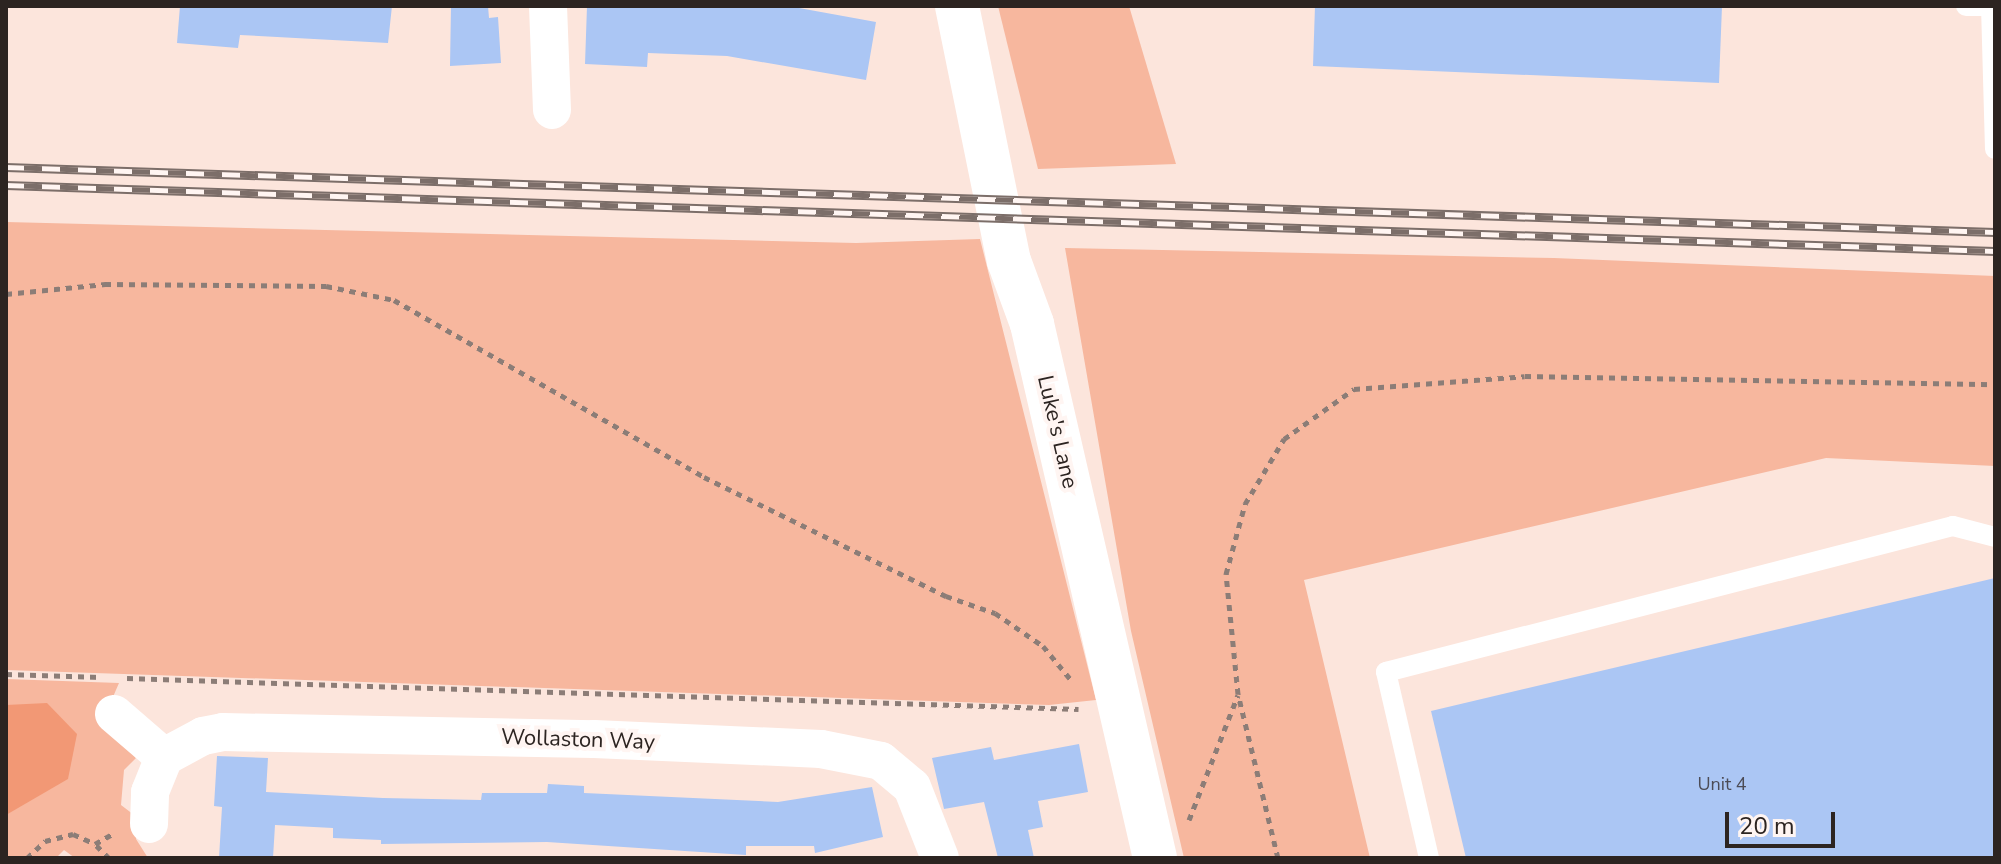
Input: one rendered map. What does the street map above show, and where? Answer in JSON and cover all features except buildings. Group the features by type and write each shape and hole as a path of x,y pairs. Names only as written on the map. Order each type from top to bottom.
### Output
{"street":[{"path":"548,6 552,110"},
{"name":"Luke's Lane","path":"957,6 978,124 1009,261 1032,324 1155,858"},
{"path":"114,714 164,757 150,792 149,824"},
{"name":"Wollaston Way","path":"164,757 182,744 223,732 821,749 881,761 912,787 940,858"}],"lane":[{"path":"1966,6 1983,6"},
{"path":"1991,6 1995,149"},
{"path":"1429,858 1386,672 1953,526 1995,537"}],"path":[{"path":"6,294 105,284 326,286 394,300 704,477 946,596 995,613 1043,646 1073,682 1077,705"},
{"path":"1278,858 1238,694 1226,574 1245,504 1284,439 1354,389 1525,376 1995,384"},
{"path":"1186,828 1238,694"},
{"path":"27,858 45,841 73,834 95,844"}],"shaded area":[{"path":"998,6 1129,6 1176,164 1038,169"},
{"path":"6,222 856,243 980,239 1096,700 1049,705 6,670"},
{"path":"1065,248 1554,258 1995,276 1995,466 1826,458 1304,580 1370,858 1184,858 1131,631"},
{"path":"6,679 119,683 103,720 136,758 124,770 121,805 138,818 136,839 148,858 75,858 64,850 56,858 6,858"},
{"path":"47,703 77,734 68,779 6,815 6,705"}],"railway":[{"path":"6,167 1995,232"},
{"path":"6,185 1995,251"}]}
